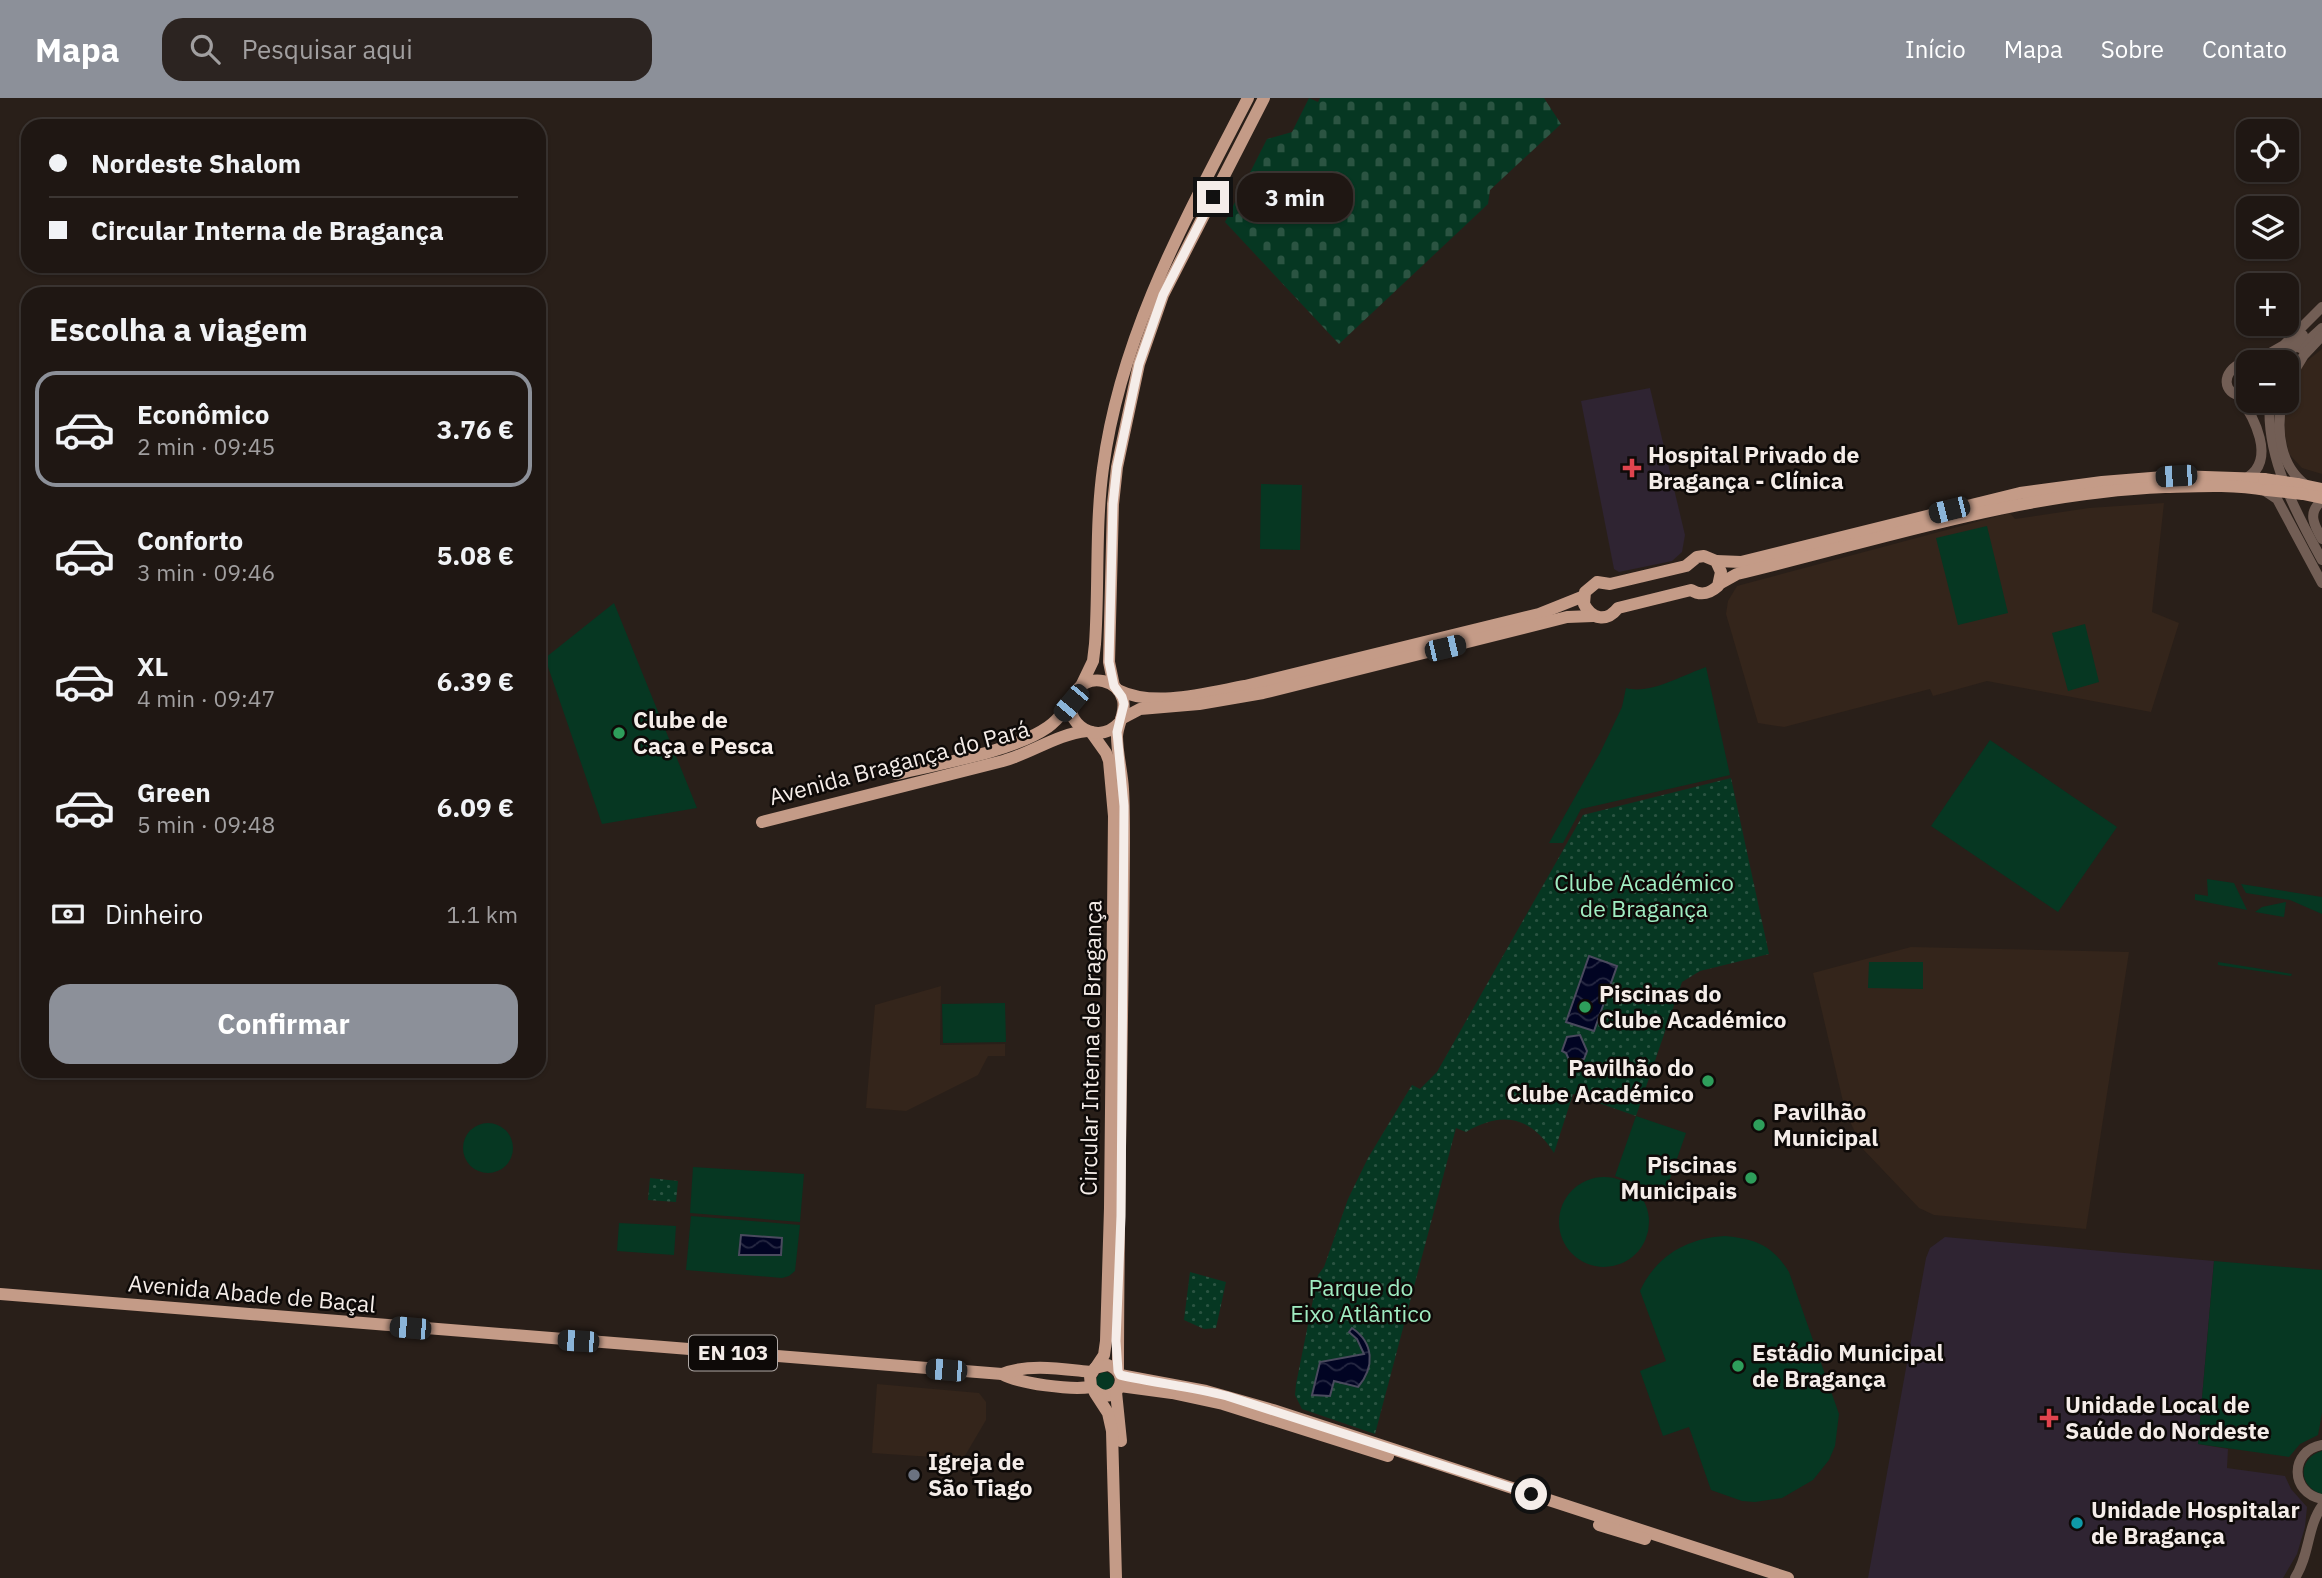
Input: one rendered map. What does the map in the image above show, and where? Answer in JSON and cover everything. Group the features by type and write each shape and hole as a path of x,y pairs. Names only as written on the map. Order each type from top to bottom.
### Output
{"main road":[{"path":"1248,98 1152,290 1126,360 1108,437 1101,482 1093,661 1071,703 1073,716 1089,732 1106,732 1140,709 1199,704 1263,693 1567,617 1609,617 1618,608 1691,590 1707,593 1737,574 2046,499 2147,488 2263,486 2322,489"},
{"path":"1120,721 1124,704 1116,688 1109,662 1113,504 1117,467 1139,364 1163,295 1264,98"},
{"path":"1593,616 1587,611 1584,596 1588,588 1597,582 1610,584 1686,566 1697,557 1704,556 1716,561 1741,562 2020,493 2176,476 2248,477 2263,486"},
{"path":"2302,488 2322,500"},
{"path":"1716,561 1721,572 1719,584"},
{"path":"1081,686 1097,680 1133,697 1153,699 1208,693 1539,614 1584,596"},
{"name":"Avenida Bragança do Pará","path":"896,774 995,749 1032,736 1057,720 1071,703"},
{"name":"Circular Interna de Bragança","path":"1120,721 1118,753 1124,806 1124,895 1121,1216 1116,1341 1121,1437 1123,1578"},
{"name":"Circular Interna de Bragança","path":"1089,732 1109,761 1114,816 1106,1341 1104,1355 1093,1370"},
{"name":"Avenida Bragança do Pará","path":"762,822 1003,761 1039,749 1064,736 1089,732"},
{"name":"Avenida Abade de Baçal","path":"0,1294 1002,1374 1027,1382 1093,1390 1105,1396 1118,1381"},
{"name":"Avenida Abade de Baçal","path":"1002,1374 1016,1369 1093,1370 1108,1365 1118,1381 1223,1404 1765,1578"},
{"path":"1093,1370 1089,1380 1108,1413 1112,1431 1116,1578"},
{"name":"Avenida Abade de Baçal","path":"1118,1381 1227,1396 1788,1578"}],"street":[{"path":"2276,350 2322,307"},
{"path":"2291,350 2322,314"},
{"path":"2299,350 2322,328"},
{"path":"2299,363 2322,336"},
{"path":"2236,366 2227,375 2227,388 2236,395"},
{"path":"2248,477 2259,469 2261,463 2261,448 2250,413"},
{"path":"2270,413 2269,428 2281,472 2292,501 2322,560"},
{"path":"2276,413 2277,439 2283,462 2305,517 2322,548"},
{"path":"2281,413 2284,453 2302,488"},
{"path":"2263,486 2277,499 2322,583"},
{"path":"2322,500 2314,509 2312,519 2322,539"},
{"path":"2314,1521 2307,1493 2298,1480 2297,1467 2303,1455 2321,1444"},
{"path":"2307,1493 2322,1499"},
{"path":"2295,1578 2303,1565 2314,1521 2322,1506"}],"shaded area":[{"path":"2322,349 2322,474 2302,468 2289,454 2285,435 2285,413 2299,413 2299,373 2303,364"},
{"name":"Hospital Privado de Bragança - Clínica","path":"1650,388 1685,535 1682,552 1672,561 1619,572 1614,569 1581,401"},
{"path":"2164,503 2152,612 2179,623 2151,712 1987,681 1933,696 1930,689 1784,727 1758,723 1726,614 1728,601 1737,586 2010,513 2015,519 2089,508"},
{"path":"1911,947 2129,952 2086,1229 1934,1215 1919,1208 1862,1148 1845,1110 1813,973"},
{"path":"941,986 940,1045 1005,1044 1005,1056 988,1056 978,1075 906,1111 866,1108 875,1005"},
{"name":"Unidade Local de Saúde do Nordeste","path":"1945,1237 2214,1261 2198,1444 2228,1449 2227,1468 2285,1476 2291,1489 2307,1507 2305,1527 2297,1554 2283,1578 1868,1578 1926,1258 1930,1248"},
{"path":"877,1384 979,1393 986,1402 986,1420 963,1459 872,1453"}],"green space":[{"path":"1309,98 1318,102 1320,98 1544,98 1561,124 1490,190 1488,204 1339,344 1225,222 1267,139 1292,132"},
{"path":"1261,484 1302,485 1300,550 1260,549"},
{"path":"1987,526 2008,613 1958,625 1936,538"},
{"name":"Clube de Caça e Pesca","path":"614,603 697,808 602,824 546,657"},
{"path":"2085,624 2099,682 2068,691 2052,633"},
{"path":"1706,667 1730,775 1581,809 1563,843 1549,843 1600,753 1622,707 1626,688 1655,687"},
{"path":"1990,740 2117,827 2058,912 1931,826"},
{"name":"Clube Académico de Bragança","path":"1731,778 1769,954 1700,971 1682,982 1636,1116 1573,1094 1554,1153 1536,1131 1515,1121 1492,1121 1466,1132 1456,1128 1375,1434 1302,1409 1295,1395 1296,1384 1318,1275 1324,1267 1348,1199 1368,1158 1412,1085 1420,1089 1437,1072 1583,815"},
{"path":"2207,879 2234,883 2247,910 2195,900 2195,894 2208,896"},
{"path":"2241,884 2322,897 2322,914 2290,900 2246,893"},
{"path":"2286,902 2284,917 2255,912 2262,907"},
{"path":"1869,962 1923,962 1923,989 1868,988"},
{"path":"2218,962 2292,974 2291,976 2218,965"},
{"path":"1005,1003 1006,1042 943,1043 942,1004"},
{"path":"1636,1116 1686,1133 1665,1193 1615,1176"},
{"path":"488,1123 506,1130 513,1148 506,1166 488,1173 470,1166 463,1148 470,1130"},
{"path":"693,1167 804,1174 800,1222 690,1213"},
{"path":"1604,1177 1621,1181 1636,1190 1645,1205 1649,1222 1645,1239 1636,1254 1621,1263 1604,1267 1587,1263 1572,1254 1563,1239 1559,1222 1563,1205 1572,1190 1587,1181"},
{"path":"650,1178 678,1181 676,1202 648,1200"},
{"path":"691,1216 800,1225 795,1271 782,1278 686,1270"},
{"path":"619,1223 676,1226 674,1255 617,1251"},
{"name":"Estádio Municipal de Bragança","path":"1725,1236 1762,1245 1776,1255 1789,1272 1839,1414 1835,1446 1829,1460 1813,1480 1782,1498 1742,1501 1711,1490 1689,1427 1663,1436 1640,1371 1666,1361 1640,1291 1647,1279 1674,1251 1698,1241"},
{"path":"2214,1261 2322,1270 2322,1413 2318,1435 2300,1444 2289,1457 2198,1444"},
{"path":"1190,1272 1226,1282 1216,1328 1204,1329 1184,1320"},
{"path":"1105,1372 1111,1375 1114,1381 1111,1387 1105,1390 1099,1387 1096,1381 1099,1375"},
{"path":"2322,1451 2322,1494 2308,1485 2304,1472 2308,1460"}],"water":[{"path":"1589,956 1617,966 1594,1031 1566,1022"},
{"path":"1580,1035 1587,1051 1584,1059 1570,1062 1562,1051 1567,1037"},
{"path":"741,1235 782,1238 781,1255 739,1255"},
{"path":"1352,1328 1365,1341 1370,1356 1364,1379 1358,1387 1334,1381 1330,1396 1312,1395 1320,1362 1364,1354 1357,1339 1349,1332"}],"place":[{"name":"Hospital Privado de Bragança - Clínica","path":"1632,468"},
{"name":"Clube de Caça e Pesca","path":"619,733"},
{"name":"Piscinas do Clube Académico","path":"1585,1007"},
{"name":"Pavilhão do Clube Académico","path":"1708,1081"},
{"name":"Pavilhão Municipal","path":"1759,1125"},
{"name":"Piscinas Municipais","path":"1751,1178"},
{"name":"Estádio Municipal de Bragança","path":"1738,1366"},
{"name":"Unidade Local de Saúde do Nordeste","path":"2049,1418"},
{"name":"Igreja de São Tiago","path":"914,1475"},
{"name":"Unidade Hospitalar de Bragança","path":"2077,1523"}],"route":[{"path":"1213,197 1163,295 1139,364 1117,467 1113,504 1109,662 1114,686 1124,704 1117,732 1124,806 1121,1216 1116,1341 1118,1371 1120,1375 1144,1381 1227,1396 1531,1494"}],"park label":[{"name":"Parque do Eixo Atlântico","path":"1361,1301"}]}
